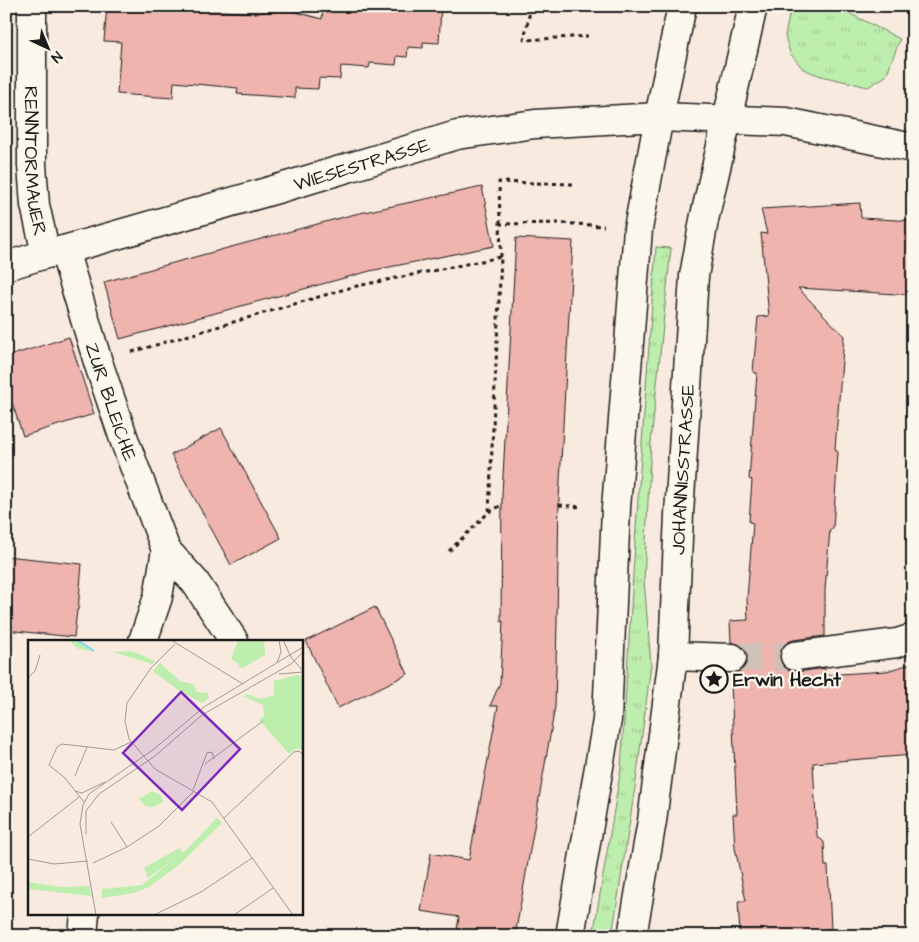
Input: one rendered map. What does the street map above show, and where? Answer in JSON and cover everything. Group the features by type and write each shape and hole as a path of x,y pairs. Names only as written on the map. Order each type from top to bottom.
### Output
{"street":[{"name":"RENNTORMAUER","path":"32,6 33,181 35,205 55,252"},
{"path":"570,936 607,720 616,508 638,229 682,6"},
{"name":"JOHANNISSTRASSE","path":"632,936 652,821 673,656 694,276 753,6"},
{"name":"WIESESTRASSE","path":"6,266 284,187 457,135 535,124 659,117 786,122 913,148"},
{"name":"ZUR BLEICHE","path":"55,252 98,362 125,442 166,550 195,582 233,640"},
{"path":"143,640 158,597 166,550"},
{"path":"795,656 897,644 913,638"},
{"path":"673,656 732,658"},
{"path":"83,936 85,914"}],"path":[{"path":"531,6 524,40 588,36"},
{"path":"489,512 501,257 500,182 573,184"},
{"path":"500,224 560,223 638,229"},
{"path":"98,362 352,287 501,257"},
{"path":"449,551 489,512 502,505"}],"green space":[{"path":"791,6 842,6 851,14 900,39 886,76 868,87 821,76 803,69 790,53 785,36"},
{"path":"656,247 671,248 651,442 644,580 651,665 636,781 612,936 593,936 621,768"}],"building":[{"path":"107,6 189,6 189,9 256,13 288,10 322,19 323,6 441,6 439,43 423,42 423,48 408,47 407,57 397,56 396,65 370,63 369,68 341,66 340,79 319,78 318,89 295,88 295,98 237,94 238,88 174,82 173,98 117,94 121,42 104,41"},
{"path":"482,187 494,246 370,271 120,339 104,282 355,214"},
{"path":"860,203 861,218 913,221 913,295 798,288 844,336 835,449 838,452 833,529 830,529 825,590 825,636 793,640 786,643 781,650 780,657 783,666 789,671 797,672 825,668 825,675 887,671 913,663 913,755 813,763 817,836 824,842 825,866 828,866 831,929 825,929 825,936 740,936 738,901 746,901 735,848 733,814 737,814 731,684 732,674 739,672 745,667 748,658 746,651 741,645 731,642 730,621 748,620 747,598 753,523 749,522 752,480 749,479 757,373 753,372 758,317 769,316 761,233 767,234 761,209"},
{"path":"516,238 573,241 559,499 555,707 515,936 456,936 459,917 421,911 431,853 469,860 498,706 490,706 500,683 503,621 501,622 502,494"},
{"path":"69,337 94,414 23,436 6,384 6,357"},
{"path":"221,428 281,538 231,565 171,455"},
{"path":"6,556 82,564 74,637 6,630"},
{"path":"375,607 408,674 338,708 306,641"}],"tunnel":[{"path":"732,658 795,656"}],"place":[{"name":"Erwin Hecht","path":"714,679"}]}
